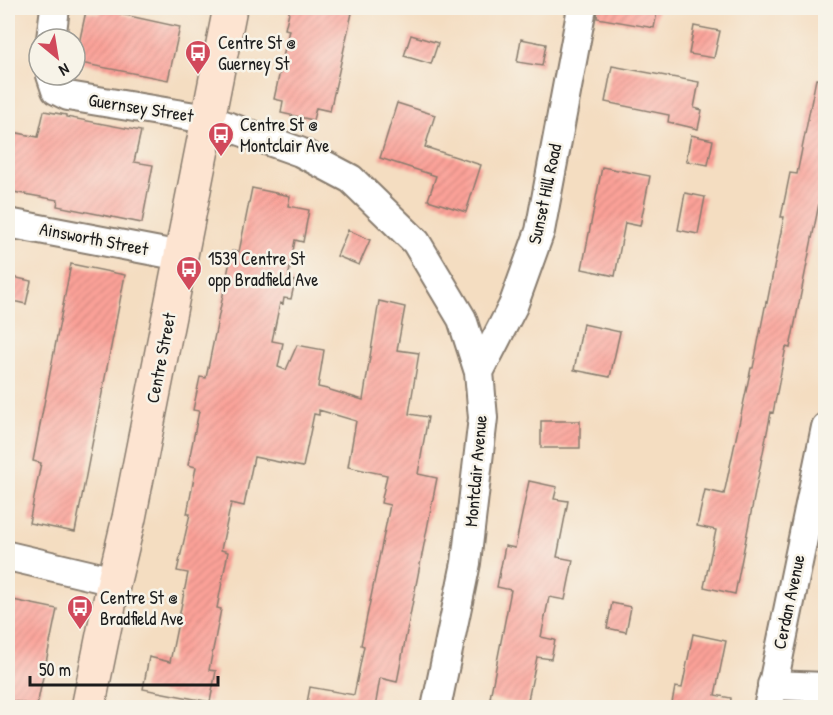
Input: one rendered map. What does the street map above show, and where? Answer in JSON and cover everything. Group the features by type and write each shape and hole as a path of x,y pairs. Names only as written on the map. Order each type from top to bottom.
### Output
{"main road":[{"name":"Centre Street","path":"88,708 129,518 230,8"}],"street":[{"path":"53,27 55,8"},
{"name":"Sunset Hill Road","path":"479,372 513,306 540,231 582,8"},
{"name":"Guernsey Street","path":"55,87 56,90 68,96 207,119"},
{"name":"Montclair Avenue","path":"207,119 300,152 351,179 416,243 462,319 479,372 483,418 466,563 436,708"},
{"name":"Ainsworth Street","path":"8,223 181,256"},
{"name":"Cerdan Avenue","path":"770,696 825,427"},
{"path":"8,556 114,581"},
{"path":"770,696 825,687"}],"building":[{"path":"101,8 121,8 120,14 180,27 168,80 87,64 87,27 83,27 86,11 100,14"},
{"path":"290,8 325,8 352,13 330,111 316,108 313,120 281,113 283,101 274,99 289,30 285,29"},
{"path":"598,8 658,8 654,28 597,18"},
{"path":"694,26 720,31 714,58 689,54"},
{"path":"411,35 438,43 431,64 404,56"},
{"path":"521,39 546,44 542,66 517,62"},
{"path":"612,66 699,82 694,108 702,110 698,129 668,122 669,115 605,102"},
{"path":"816,79 825,80 825,174 790,348 786,347 773,413 771,412 735,594 704,587 716,530 697,526 705,490 724,494 767,303 790,173 797,174"},
{"path":"397,103 435,115 425,147 481,165 466,212 428,200 436,176 380,158"},
{"path":"44,111 141,131 134,162 153,165 142,223 57,206 58,200 8,191 12,154 8,153 8,131 38,137"},
{"path":"691,135 713,140 708,165 686,161"},
{"path":"602,167 650,176 640,226 625,223 615,276 582,269"},
{"path":"252,188 290,196 288,206 309,210 303,242 295,240 288,279 295,281 291,299 284,298 283,304 280,303 272,341 283,343 278,367 286,370 297,345 324,350 318,387 363,400 379,301 405,307 397,350 419,353 409,414 428,417 418,474 437,478 397,682 380,678 375,708 306,708 310,687 354,695 364,646 361,645 390,505 381,503 387,475 348,467 356,421 319,410 319,415 314,414 303,467 254,457 244,506 231,503 221,550 228,552 217,608 221,609 209,670 216,671 210,702 143,689 149,657 170,662 188,573 177,571 190,514 187,514 196,467 188,465 199,411 193,410 200,377 206,378 232,251 239,252"},
{"path":"685,193 705,197 698,234 678,230"},
{"path":"348,230 370,240 359,265 337,256"},
{"path":"71,264 125,275 75,532 29,523 41,463 33,461"},
{"path":"8,276 31,281 26,304 8,300"},
{"path":"583,324 620,332 610,377 574,370"},
{"path":"541,421 580,421 580,448 541,448"},
{"path":"529,481 557,487 554,499 568,501 557,557 573,560 565,600 549,597 541,637 555,640 551,659 537,657 527,705 490,698 511,590 497,587 505,546 515,548"},
{"path":"8,599 57,609 37,706 8,700"},
{"path":"612,603 631,607 626,632 607,628"},
{"path":"693,634 726,641 715,695 731,698 730,708 671,708 675,687 682,688"}],"place":[{"name":"Centre St @ Guerney St","path":"198,76"},
{"name":"Centre St @ Montclair Ave","path":"221,158"},
{"name":"1539 Centre St opp Bradfield Ave","path":"189,292"},
{"name":"Centre St @ Bradfield Ave","path":"80,631"}]}
